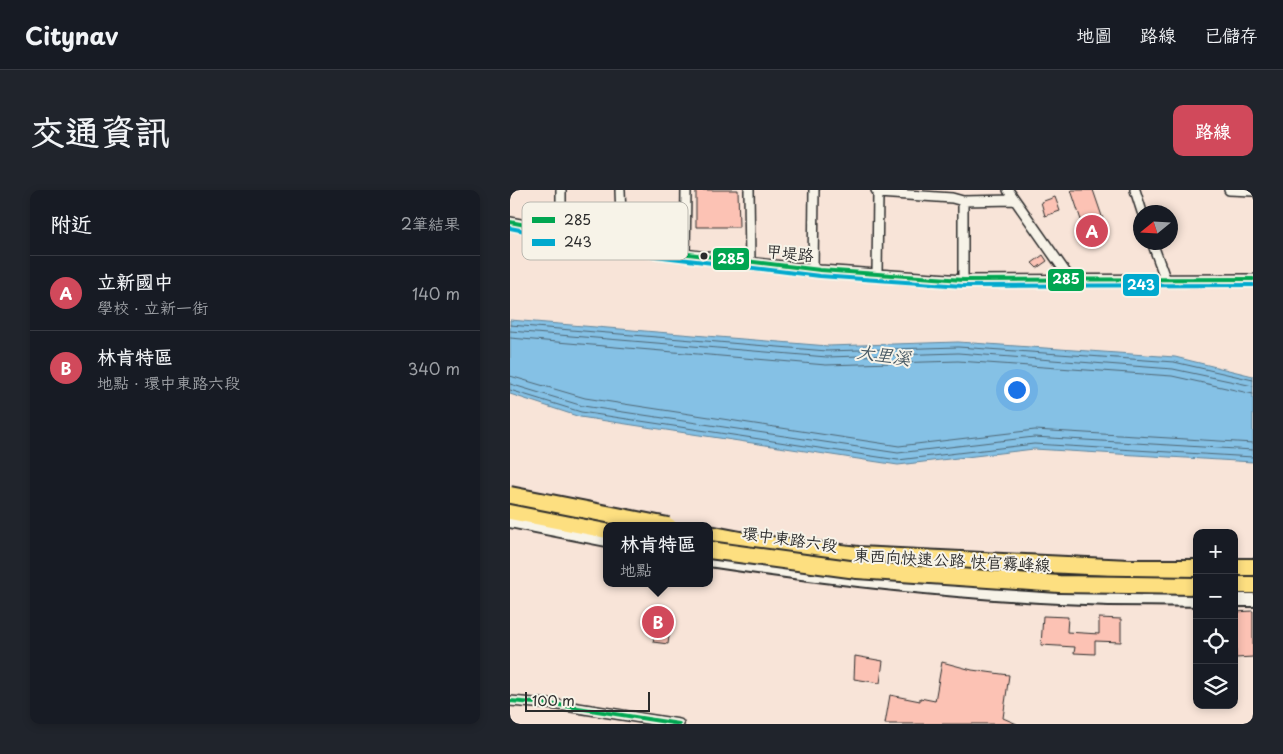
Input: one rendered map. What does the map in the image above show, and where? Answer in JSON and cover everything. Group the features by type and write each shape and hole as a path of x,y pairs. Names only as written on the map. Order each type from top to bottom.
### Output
{"highway":[{"path":"510,495 648,522"},
{"path":"510,510 603,529"},
{"name":"東西向快速公路 快官霧峰線","path":"713,535 761,544 858,555 1129,568 1193,568"},
{"name":"東西向快速公路 快官霧峰線","path":"713,551 857,570 981,577 1059,584 1193,586"},
{"path":"1238,567 1253,567"},
{"path":"981,577 1000,586 1026,590 1123,596 1193,596"},
{"path":"1238,585 1253,585"},
{"path":"1238,596 1253,595"}],"street":[{"path":"749,190 750,263"},
{"path":"813,270 814,190"},
{"path":"1008,190 1071,280"},
{"path":"1135,190 1140,205"},
{"path":"1229,190 1253,191"},
{"path":"877,274 877,192 952,198 963,201 1015,200"},
{"path":"963,201 963,280"},
{"path":"1155,250 1165,278"},
{"name":"甲堤路","path":"688,254 813,270 963,280 1253,279"},
{"path":"510,495 552,512"},
{"path":"510,504 605,522"},
{"path":"510,521 603,539"},
{"name":"環中東路六段","path":"713,543 757,551 858,564 1059,578 1193,580"},
{"name":"環中東路六段","path":"713,561 898,585 1109,599 1193,600"},
{"path":"1238,579 1253,578"},
{"path":"1108,579 1109,599"},
{"path":"1238,600 1253,600"},
{"path":"510,701 559,705 634,720 679,724"}],"water":[{"name":"大里溪","path":"510,320 828,346 958,342 1175,357 1253,376 1253,462 1034,449 898,465 580,417 510,394"}],"building":[{"path":"696,190 738,190 739,227 696,227"},
{"path":"1071,190 1093,190 1106,228 1086,235"},
{"path":"1055,197 1060,211 1045,216 1041,202"},
{"path":"1043,255 1047,261 1037,268 1032,263"},
{"path":"1253,611 1253,657 1238,658 1238,612"},
{"path":"647,612 672,614 668,644 653,642 655,633 646,631"},
{"path":"1043,616 1068,617 1067,632 1099,634 1099,618 1121,619 1121,642 1095,641 1095,654 1074,653 1075,647 1041,645"},
{"path":"855,656 883,661 880,683 854,679"},
{"path":"942,662 972,670 1009,675 1003,718 1017,724 885,724 890,695 920,701 920,698 935,701"}],"transit line":[{"name":"285","path":"510,222 522,224"},
{"name":"243","path":"510,228 522,230"},
{"name":"285","path":"688,254 820,270 963,280 1253,279"},
{"name":"243","path":"688,260 820,276 963,286 1253,285"},
{"name":"285","path":"510,701 559,705 679,724"}],"place":[{"name":"立新國中","path":"1092,231"},
{"name":"林肯特區","path":"658,622"}]}
